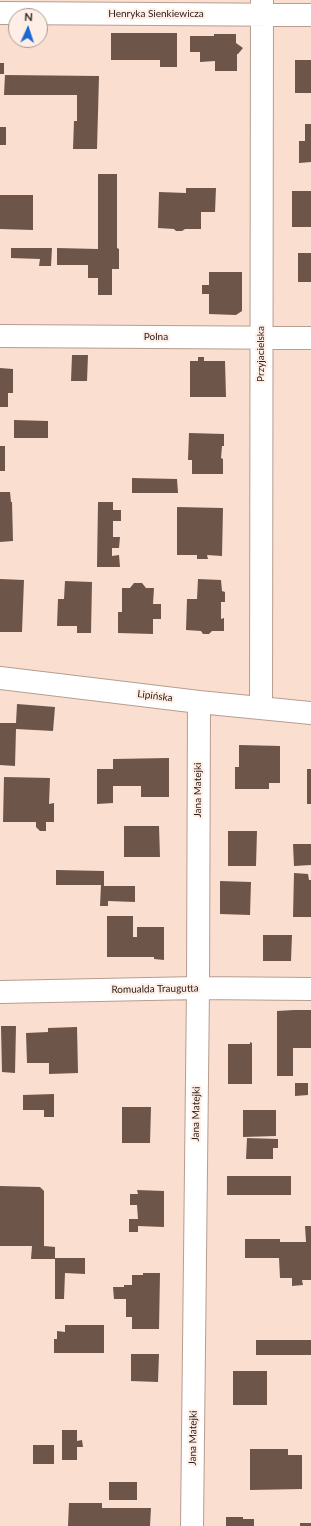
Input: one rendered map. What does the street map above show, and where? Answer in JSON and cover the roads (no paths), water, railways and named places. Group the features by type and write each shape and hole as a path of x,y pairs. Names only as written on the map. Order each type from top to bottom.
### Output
{"street":[{"name":"Henryka Sienkiewicza","path":"0,13 261,7 311,15"},
{"name":"Przyjacielska","path":"261,7 261,708"},
{"name":"Polna","path":"0,336 311,338"},
{"name":"Lipińska","path":"0,678 199,702 311,713"},
{"name":"Jana Matejki","path":"192,1526 198,988 199,702"},
{"name":"Romualda Traugutta","path":"0,992 198,988 311,989"}]}
